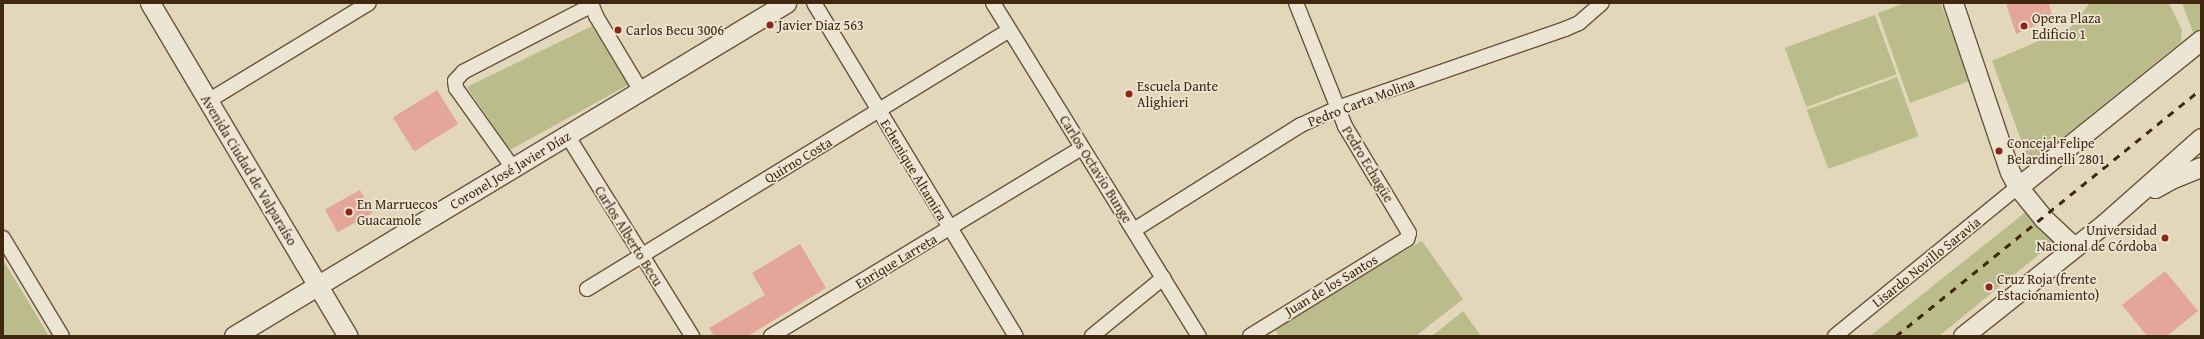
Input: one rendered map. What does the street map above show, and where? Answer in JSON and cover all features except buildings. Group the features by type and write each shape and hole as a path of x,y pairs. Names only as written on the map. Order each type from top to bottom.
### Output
{"main road":[{"name":"Avenida Ciudad de Valparaíso","path":"150,3 348,336"},
{"name":"Coronel José Javier Díaz","path":"234,336 786,3"},
{"path":"1953,3 2010,172 2018,187 2043,218 2074,247"},
{"path":"2018,187 2201,40"},
{"path":"2105,223 2201,138"},
{"path":"1963,336 2105,223 2162,184 2201,167"}],"street":[{"path":"208,101 369,3"},
{"name":"Echenique Altamira","path":"814,3 949,229 1016,336"},
{"name":"Carlos Octavio Bunge","path":"993,3 1199,336"},
{"name":"Pedro Echagüe","path":"1296,3 1345,126 1409,233"},
{"name":"Pedro Carta Molina","path":"1134,230 1283,134 1337,108 1565,29 1579,23 1602,3"},
{"path":"512,168 456,88 455,81 463,72 591,4 596,16 641,91"},
{"name":"Quirno Costa","path":"587,289 1009,30"},
{"name":"Carlos Alberto Becu","path":"567,135 692,336"},
{"name":"Enrique Larreta","path":"771,336 1082,148"},
{"name":"Lisardo Novillo Saravia","path":"1835,336 2018,187"},
{"name":"Juan de los Santos","path":"1250,336 1407,239 1409,233"},
{"path":"3,238 62,336"},
{"path":"1092,336 1163,278"}],"green space":[{"path":"1905,3 1941,3 1969,81 1910,103 1878,13"},
{"path":"2090,3 2169,3 2182,30 2181,42 2036,159 2031,158 2026,153 1992,61 2071,27"},
{"path":"2182,3 2201,3 2201,36 2196,40"},
{"path":"1875,15 1897,74 1806,107 1785,48"},
{"path":"592,26 628,85 510,150 467,87"},
{"path":"1897,77 1919,136 1828,169 1807,110"},
{"path":"2027,211 2058,239 1939,336 1870,336"},
{"path":"1422,241 1463,299 1416,336 1279,336 1273,326"},
{"path":"3,260 49,336 3,336"},
{"path":"1463,311 1481,336 1432,336"}],"railway":[{"path":"1896,336 2201,89"}],"place":[{"name":"Javier Diaz 563","path":"770,25"},
{"name":"Opera Plaza Edificio 1","path":"2024,26"},
{"name":"Carlos Becu 3006","path":"618,30"},
{"name":"Escuela Dante Alighieri","path":"1129,94"},
{"name":"Concejal Felipe Belardinelli 2801","path":"1999,151"},
{"name":"En Marruecos Guacamole","path":"349,212"},
{"name":"Universidad Nacional de Córdoba","path":"2165,238"},
{"name":"Cruz Roja (frente Estacionamiento)","path":"1989,287"}]}
